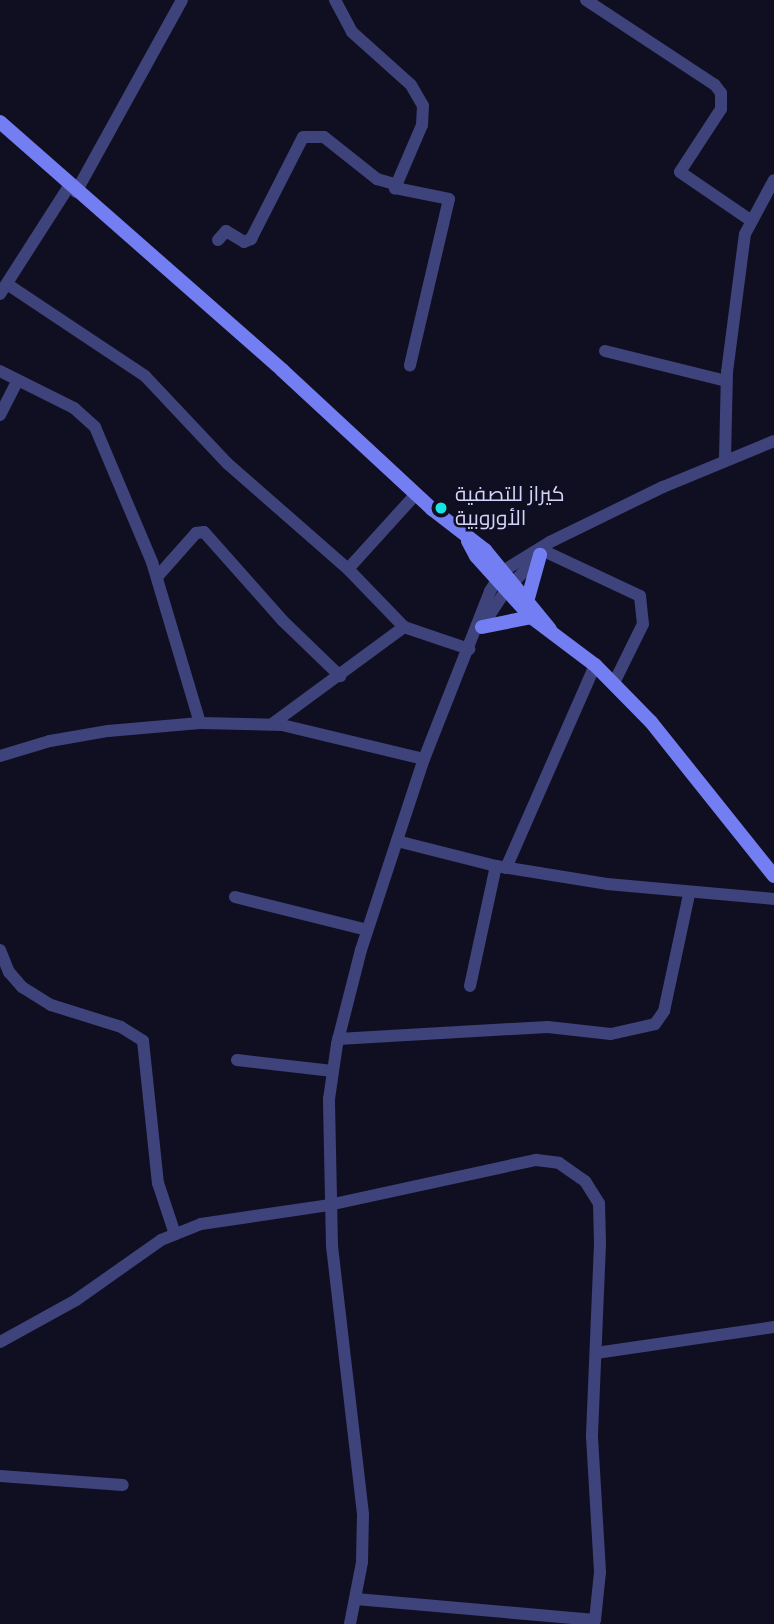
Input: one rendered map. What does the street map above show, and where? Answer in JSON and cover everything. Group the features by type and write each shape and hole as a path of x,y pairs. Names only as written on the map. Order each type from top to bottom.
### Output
{"street":[{"path":"182,0 72,189 4,289 145,376 228,464 348,569 404,627 469,649"},
{"path":"335,0 338,13 352,32 411,85 423,106 422,125 394,184 397,191 447,197 449,202 410,365"},
{"path":"586,0 715,85 721,93 721,109 680,172 750,219"},
{"path":"0,122 72,189 282,370 468,541 510,586 531,617 550,629 614,683 659,731 774,876"},
{"path":"218,240 226,231 244,242 251,239 303,137 324,137 377,179 394,184"},
{"path":"725,458 726,381 750,219 774,180"},
{"path":"605,351 726,381"},
{"path":"0,371 16,383 74,408 94,427 132,508 157,577 200,723"},
{"path":"0,415 16,383"},
{"path":"350,1624 356,1599 362,1514 329,1205 332,1071 367,930 424,759 500,574 725,458 771,446"},
{"path":"348,569 416,494"},
{"path":"157,577 195,533 204,532 282,620 340,676"},
{"path":"478,630 510,586 544,549"},
{"path":"528,598 544,549"},
{"path":"544,549 640,596 643,624 614,683"},
{"path":"510,586 528,598 550,629"},
{"path":"478,630 531,617"},
{"path":"272,724 404,627"},
{"path":"470,986 501,867 595,665"},
{"path":"0,756 85,735 200,723 272,724 424,759"},
{"path":"397,841 501,867 689,894 774,899"},
{"path":"338,1039 548,1027 611,1034 655,1024 664,1011 689,894"},
{"path":"235,897 367,930"},
{"path":"0,950 9,972 22,987 51,1005 136,1033 143,1041 158,1183 175,1234"},
{"path":"237,1060 332,1071"},
{"path":"0,1342 76,1300 175,1234 218,1220 329,1205 503,1165 547,1159 559,1163 585,1181 599,1203 592,1437 600,1572 595,1622 356,1599"},
{"path":"596,1353 774,1327"},
{"path":"0,1476 123,1485"}],"place":[{"name":"كيراز للتصفية الأوروبية","path":"441,508"}]}
